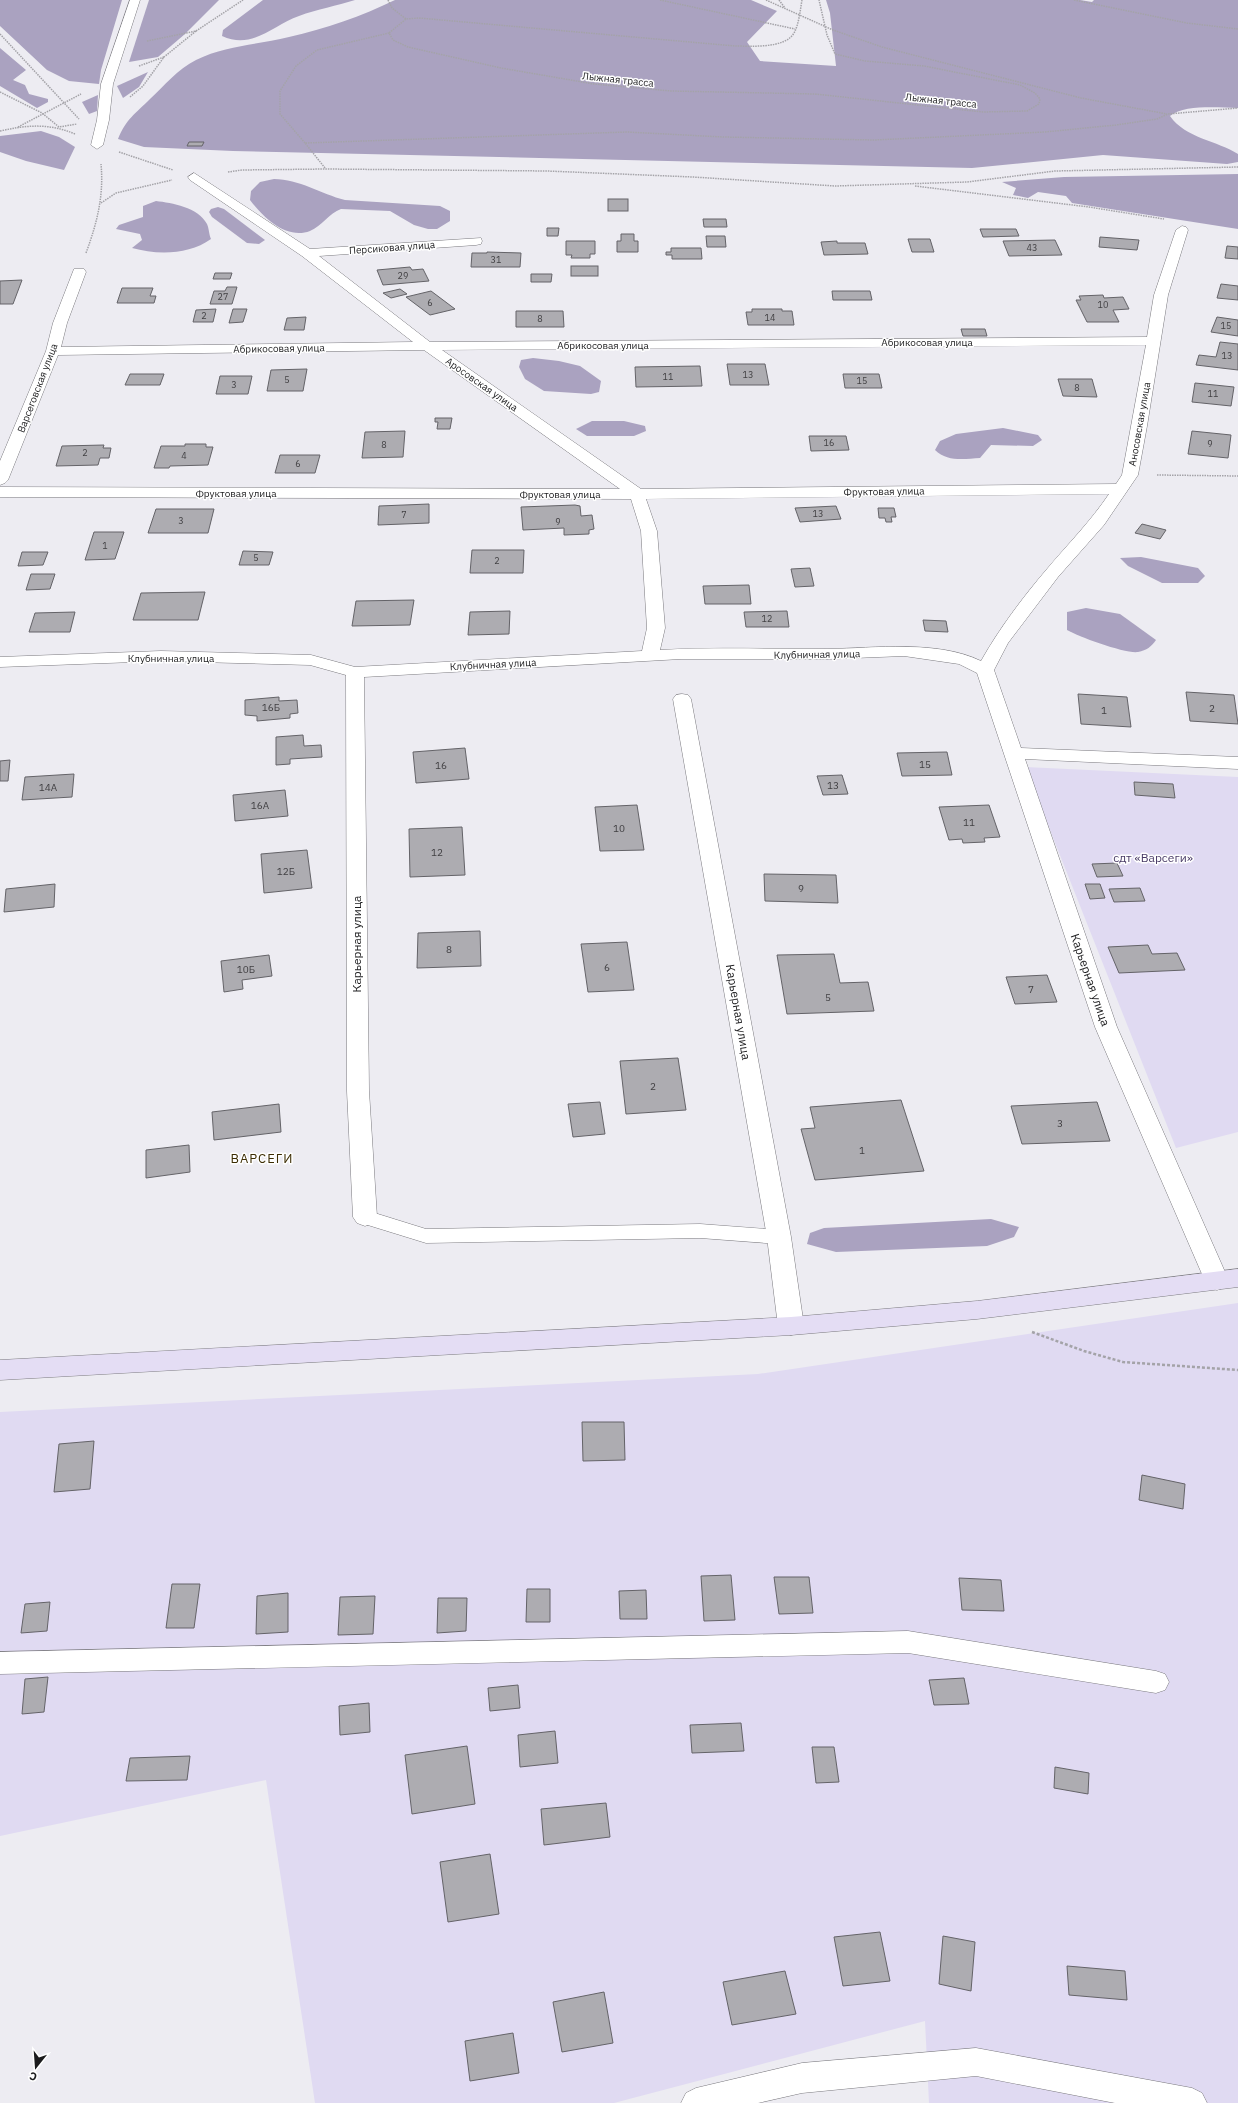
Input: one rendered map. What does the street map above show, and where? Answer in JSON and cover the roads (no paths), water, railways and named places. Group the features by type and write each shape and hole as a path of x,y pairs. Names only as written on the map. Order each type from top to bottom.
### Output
{"main road":[{"path":"0,1370 790,1326 977,1310 1228,1279"}],"street":[{"path":"97,146 103,120 107,84 135,0"},
{"name":"Аросовская улица","path":"194,177 307,253 427,346 637,494"},
{"name":"Аносовская улица","path":"985,670 1000,642 1052,573 1098,522 1130,475 1140,426 1160,295 1182,230"},
{"name":"Персиковая улица","path":"307,253 476,241"},
{"name":"Варсеговская улица","path":"0,480 53,351 60,323 79,272"},
{"name":"Абрикосовая улица","path":"53,351 427,346 1152,341"},
{"name":"Фруктовая улица","path":"0,492 637,494 1120,489"},
{"path":"637,494 649,531 656,628 650,656"},
{"name":"Клубничная улица","path":"0,662 161,656 311,660 355,672 650,656 904,651 963,659 985,670"},
{"name":"Карьерная улица","path":"985,670 1106,1027 1228,1279"},
{"name":"Карьерная улица","path":"355,672 358,1091 364,1217"},
{"name":"Карьерная улица","path":"682,698 779,1237 790,1326"},
{"path":"1013,753 1238,763"}],"lane":[{"path":"364,1217 426,1236 700,1231 779,1237"},
{"path":"0,1663 908,1642 1156,1682"},
{"path":"696,2103 802,2078 976,2062 1192,2103"}],"district":[{"name":"ВАРСЕГИ","path":"262,1158"}],"park label":[{"name":"сдт «Варсеги»","path":"1153,858"}]}
